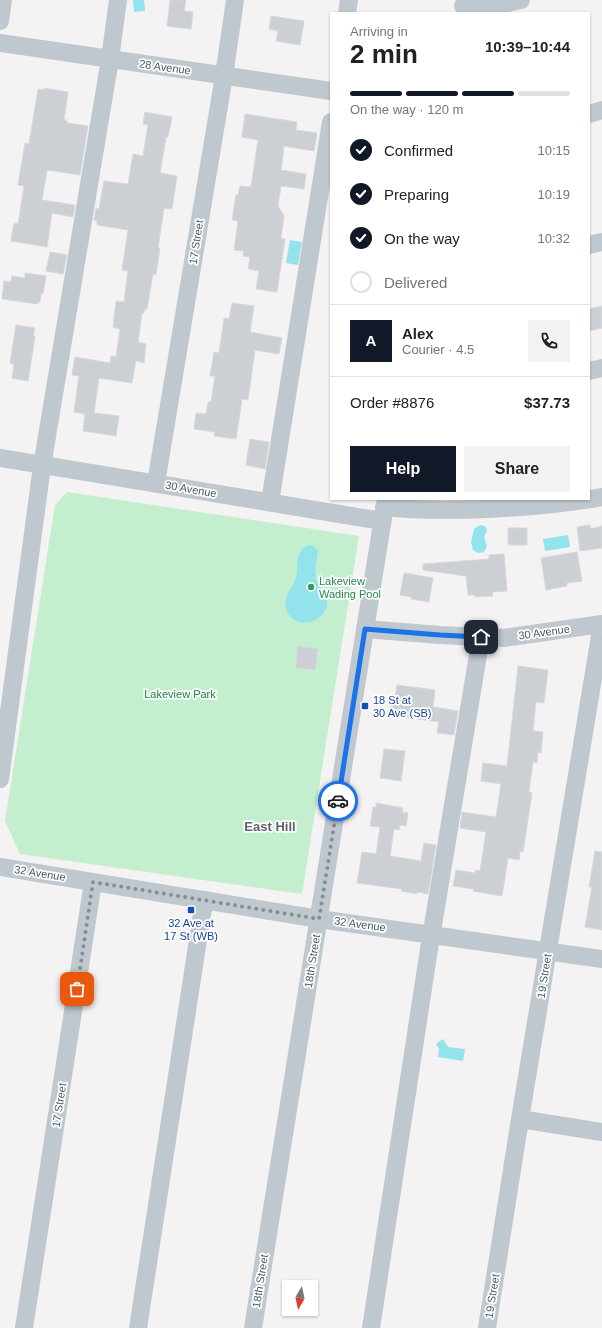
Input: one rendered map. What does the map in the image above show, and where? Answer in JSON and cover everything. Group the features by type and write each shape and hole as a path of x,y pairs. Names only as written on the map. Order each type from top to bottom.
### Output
{"street":[{"path":"0,21 3,0"},
{"path":"0,779 42,466 110,59 118,0"},
{"name":"17 Street","path":"156,483 224,76 235,0"},
{"path":"347,12 349,0"},
{"path":"463,6 493,6 521,0"},
{"name":"28 Avenue","path":"0,43 330,91"},
{"path":"590,114 602,110"},
{"path":"270,502 330,128"},
{"path":"590,245 602,242"},
{"path":"590,371 602,368"},
{"name":"30 Avenue","path":"0,458 270,502 408,510 487,509 574,503 588,500"},
{"name":"30 Avenue","path":"590,500 602,497"},
{"name":"18th Street","path":"253,1328 384,509"},
{"name":"30 Avenue","path":"365,629 504,638 602,624"},
{"name":"19 Street","path":"487,1328 602,624"},
{"path":"371,1328 432,934 481,637"},
{"name":"32 Avenue","path":"0,867 319,919 432,934 602,960"},
{"name":"17 Street","path":"24,1328 93,882"},
{"path":"138,1328 201,922 206,900"},
{"path":"520,1119 602,1132"}],"green space":[{"name":"Lakeview Park","path":"67,492 359,536 302,894 20,854 5,821 55,505"}],"water":[{"path":"133,0 144,0 145,11 134,12"},
{"path":"290,240 302,242 298,265 286,263"},
{"path":"480,525 485,526 487,530 484,537 487,546 484,552 478,553 473,550 471,542 474,529"},
{"path":"568,535 570,547 545,551 543,539"},
{"path":"309,545 314,546 318,551 316,577 318,584 327,599 327,606 320,617 314,621 301,622 291,617 287,611 285,601 295,581 299,554 304,547"},
{"path":"443,1039 448,1047 465,1049 463,1061 438,1057 439,1049 436,1044"}],"building":[{"path":"170,0 186,0 184,11 193,12 191,29 167,26"},
{"path":"271,16 304,21 300,45 276,41 278,31 269,29"},
{"path":"44,88 68,92 64,120 67,120 67,123 88,126 80,175 47,170 42,200 75,205 73,217 52,213 47,247 11,241 14,223 18,224 24,186 18,185 25,143 29,144 38,89 44,90"},
{"path":"145,112 172,117 168,137 166,137 160,173 177,176 172,209 164,208 158,248 160,248 156,275 153,274 147,309 145,309 144,313 142,313 138,342 146,344 144,363 136,361 132,383 99,378 94,413 119,416 116,436 83,431 85,414 74,412 79,376 72,375 75,357 110,363 111,356 116,357 120,329 113,327 116,301 124,302 128,271 122,270 128,230 97,225 97,221 94,220 96,208 99,209 104,181 128,184 133,154 143,156 148,125 143,124"},
{"path":"245,114 297,122 296,130 317,133 314,151 284,146 281,170 306,174 304,189 281,186 278,206 284,216 281,239 285,239 277,292 256,289 259,271 248,269 250,257 243,256 244,251 234,250 238,221 232,220 236,195 238,195 240,186 251,187 258,140 242,137"},
{"path":"50,252 67,255 63,274 46,271"},
{"path":"25,273 46,276 40,302 37,304 2,299 4,281 11,282 12,276 25,278"},
{"path":"232,303 254,306 250,332 282,338 279,354 255,350 248,400 242,399 236,439 214,436 215,432 194,429 196,413 206,414 208,402 211,402 215,376 210,376 214,352 219,353 224,318 229,319"},
{"path":"602,306 602,328 590,331 590,309"},
{"path":"16,325 35,328 28,381 12,378 14,364 10,363"},
{"path":"250,439 269,442 265,469 246,465"},
{"path":"590,525 591,529 602,526 602,548 580,551 577,527"},
{"path":"508,528 527,528 527,545 508,545"},
{"path":"577,552 582,581 567,583 567,586 546,590 541,558"},
{"path":"504,554 507,591 492,592 493,596 475,597 475,595 468,595 466,576 423,570 423,564 489,559 489,555"},
{"path":"404,573 433,578 429,602 411,599 412,597 400,595"},
{"path":"298,646 318,649 315,670 296,668"},
{"path":"518,666 548,670 544,703 536,702 533,731 543,732 541,753 538,752 537,763 533,762 529,792 532,793 523,852 520,851 519,860 508,858 502,896 473,891 474,889 453,886 456,870 475,873 476,870 480,871 486,832 460,828 462,812 496,817 501,784 481,781 483,763 507,766"},
{"path":"397,685 435,690 433,707 458,711 454,735 437,733 439,722 389,715 392,697 395,698"},
{"path":"384,749 405,751 401,781 380,778"},
{"path":"376,803 403,808 402,812 408,813 406,826 400,825 399,830 394,829 390,856 421,861 424,843 436,845 428,894 417,892 417,894 401,891 402,889 357,883 362,852 376,854 380,827 370,826 373,807 376,808"},
{"path":"595,851 602,852 602,930 585,927 592,887 589,887"}],"way so far":[{"path":"77,989 93,882 319,919 338,801"}],"place":[{"name":"Lakeview Wading Pool","path":"311,587"},
{"name":"18 St at 30 Ave (SB)","path":"365,706"},
{"name":"32 Ave at 17 St (WB)","path":"191,910"}],"district":[{"name":"East Hill","path":"270,826"}],"route":[{"path":"338,801 365,629 481,637"}]}
